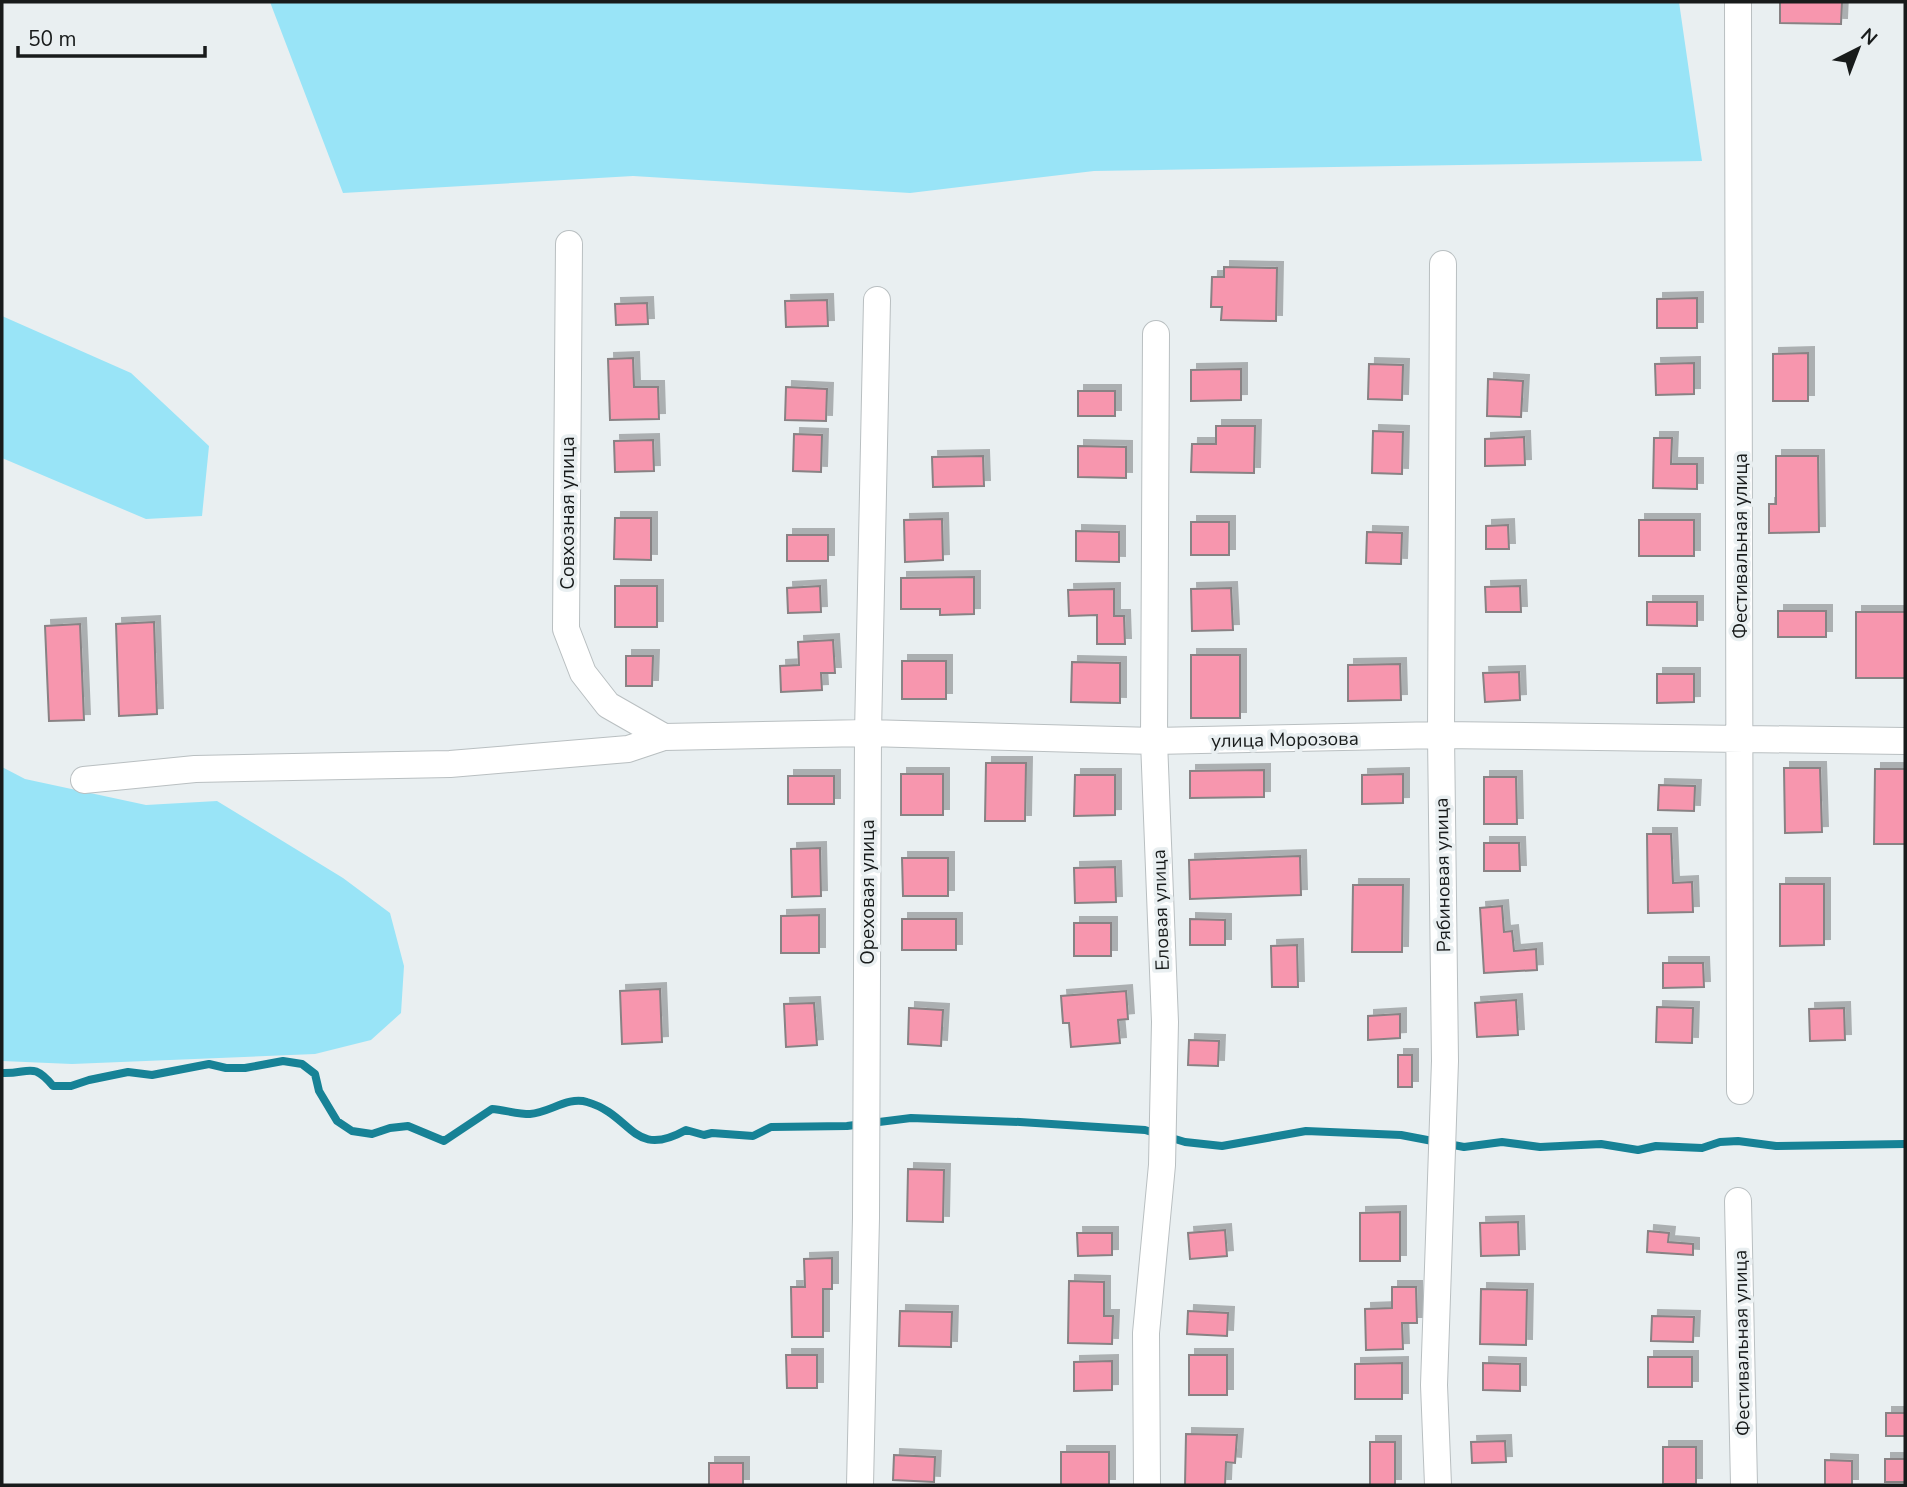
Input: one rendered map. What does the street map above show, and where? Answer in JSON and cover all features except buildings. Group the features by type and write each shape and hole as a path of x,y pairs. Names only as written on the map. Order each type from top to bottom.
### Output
{"street":[{"name":"Фестивальная улица","path":"1738,2 1740,1091"},
{"name":"Совхозная улица","path":"569,244 566,629 583,673 608,705 664,737"},
{"name":"Рябиновая улица","path":"1438,1485 1434,1385 1445,1060 1441,735 1443,264"},
{"name":"Ореховая улица","path":"860,1485 868,733 877,300"},
{"name":"Еловая улица","path":"1147,1485 1146,1333 1162,1155 1165,1022 1154,741 1156,334"},
{"name":"улица Морозова","path":"664,737 868,733 1154,741 1441,735 1905,741"},
{"path":"84,780 195,769 450,764 628,749 664,737"},
{"name":"Фестивальная улица","path":"1738,1201 1744,1485"}],"shaded area":[{"path":"270,2 1679,2 1702,161 1094,171 910,193 633,176 343,193"},
{"path":"2,316 131,373 209,446 202,516 146,519 2,458"},
{"path":"2,767 25,779 146,805 217,801 343,878 390,913 404,966 401,1013 371,1040 315,1054 72,1064 2,1061"}],"waterway":[{"path":"2,1073 30,1070 46,1078 53,1086 71,1086 128,1072 152,1075 209,1064 245,1068 283,1061 302,1064 315,1074 319,1091 337,1121 352,1131 372,1134 408,1126 444,1141 492,1109 530,1114 580,1101 602,1108 643,1138 654,1140 668,1138 686,1130 704,1135 712,1133 753,1136 771,1127 847,1126 911,1118 1145,1130 1185,1142 1222,1146 1306,1131 1401,1135 1464,1147 1502,1142 1540,1147 1601,1144 1638,1150 1656,1146 1702,1148 1720,1142 1738,1141 1776,1146 1905,1144"}]}
